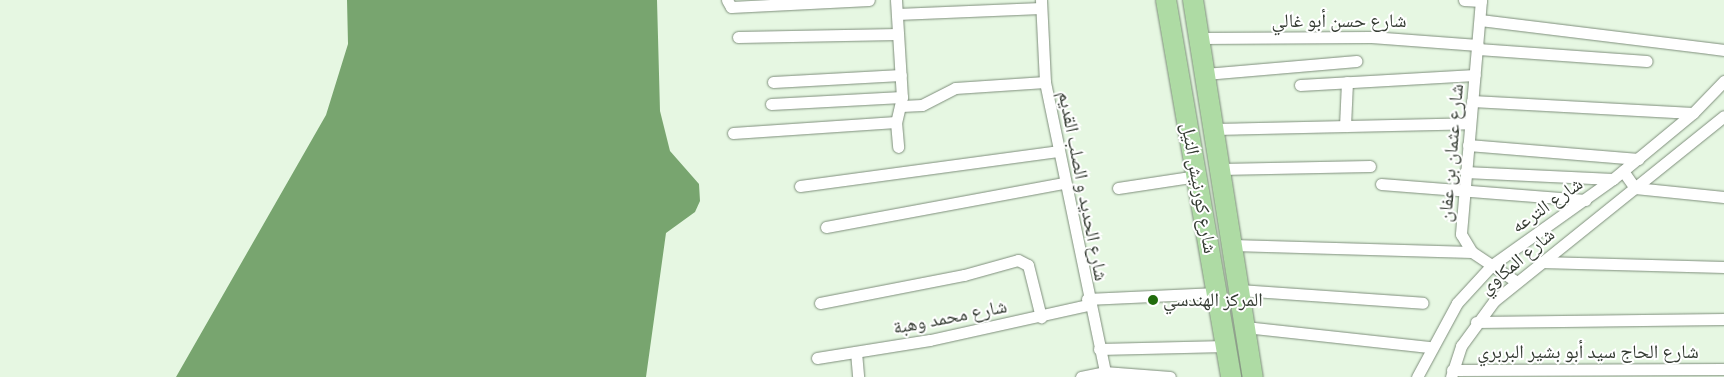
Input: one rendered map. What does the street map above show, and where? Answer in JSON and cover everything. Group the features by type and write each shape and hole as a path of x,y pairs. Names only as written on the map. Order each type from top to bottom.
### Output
{"highway":[{"name":"شارع كورنيش النيل","path":"1166,0 1231,377"},
{"name":"شارع كورنيش النيل","path":"1193,0 1253,377"},
{"path":"1199,185 1223,190"}],"street":[{"path":"727,0 731,7 869,0"},
{"path":"896,0 901,74 901,102 896,122 898,146"},
{"path":"1464,0 1481,1"},
{"name":"شارع عثمان بن عفان","path":"1472,252 1462,234 1465,172 1481,1"},
{"path":"897,14 1041,4"},
{"name":"شارع الحديد و الصلب القديم","path":"1041,4 1045,82 1087,302 1105,375"},
{"path":"1480,20 1724,50"},
{"path":"738,37 898,34"},
{"name":"شارع حسن أبو غالي","path":"1199,38 1371,37 1647,61"},
{"path":"1205,74 1356,61"},
{"path":"773,82 901,74"},
{"path":"1300,85 1475,75"},
{"path":"771,104 901,102 922,105 955,88 1045,82"},
{"path":"1345,126 1347,82"},
{"name":"شارع الترعه","path":"1417,377 1429,347 1457,303 1492,265 1613,179 1676,128 1724,82"},
{"path":"1472,101 1693,113"},
{"name":"شارع المكاوي","path":"1452,373 1476,322 1517,282 1724,116"},
{"path":"732,133 896,122"},
{"path":"1214,129 1470,123"},
{"path":"1712,127 1724,129"},
{"path":"1676,128 1690,144"},
{"path":"1468,145 1638,159"},
{"path":"800,186 1058,151"},
{"path":"1220,169 1370,166"},
{"path":"1623,171 1635,188 1724,197"},
{"path":"1465,172 1613,179"},
{"path":"826,227 1064,183"},
{"path":"1381,184 1464,188 1585,200"},
{"path":"1118,188 1199,185"},
{"path":"1232,245 1472,252 1517,282"},
{"path":"820,303 964,276 1018,260 1028,265 1041,317"},
{"path":"1541,262 1724,267"},
{"path":"1239,290 1422,303"},
{"name":"شارع محمد وهبة","path":"817,358 1041,317 1087,302 1216,293"},
{"path":"1476,322 1724,319"},
{"path":"1245,327 1429,347"},
{"path":"1099,349 1226,346"},
{"path":"856,352 858,377"},
{"name":"شارع الحاج سيد أبو بشير البربري","path":"1452,373 1724,369"},
{"path":"1081,377 1105,375 1170,377"}],"shaded area":[{"path":"347,0 657,0 660,111 670,151 699,184 700,201 695,212 666,233 646,377 176,377 326,115 348,44"}],"place":[{"name":"المركز الهندسي","path":"1153,300"}]}
